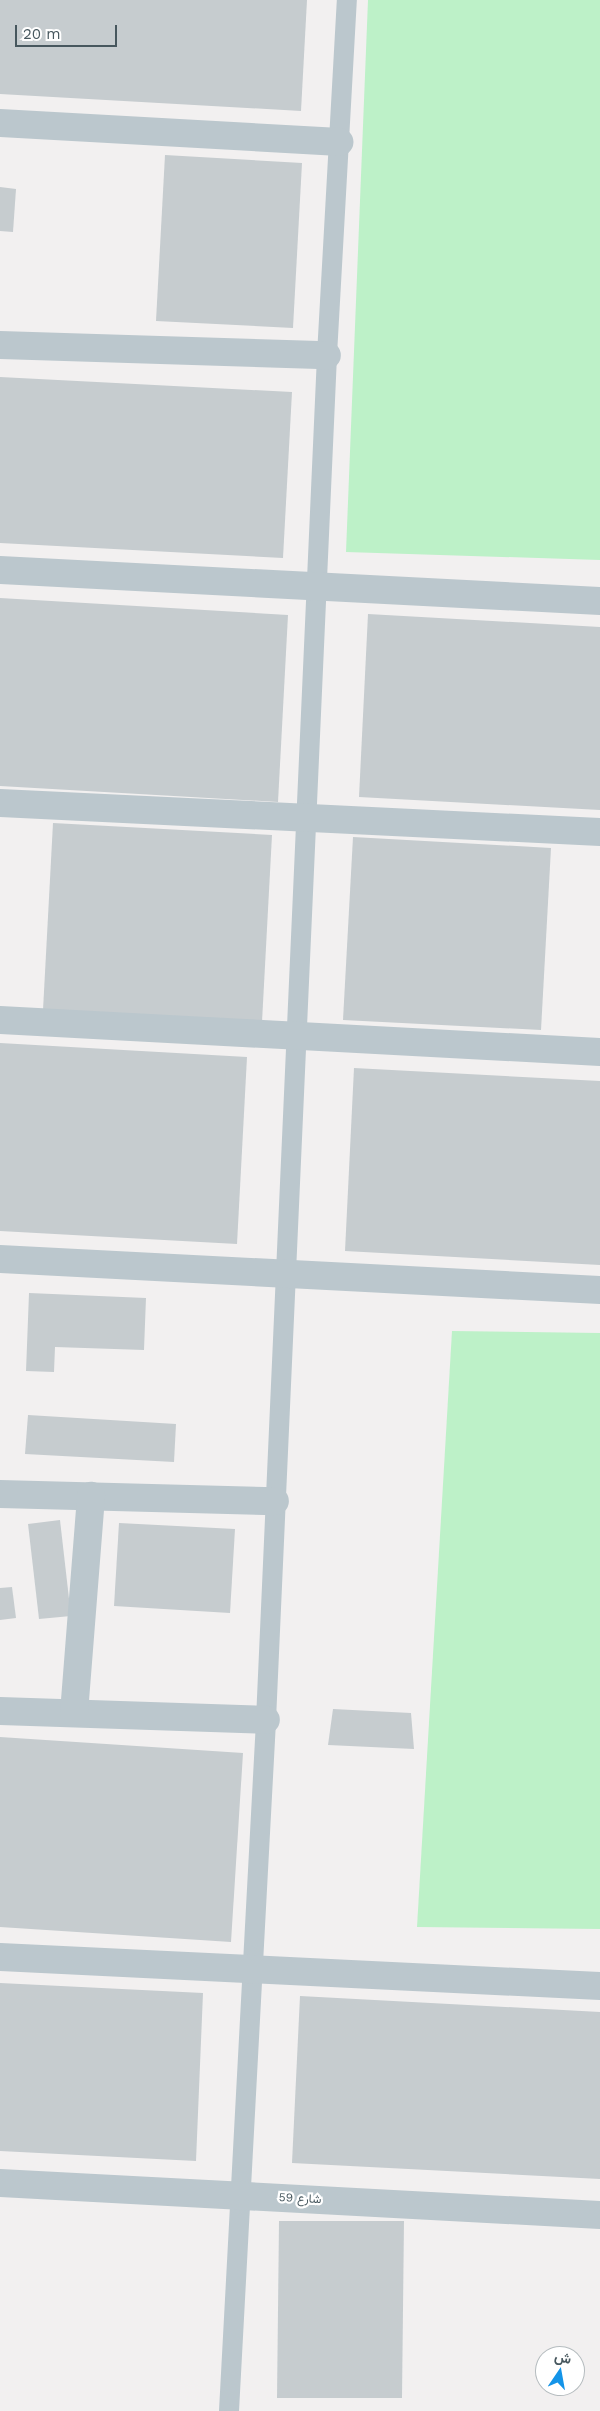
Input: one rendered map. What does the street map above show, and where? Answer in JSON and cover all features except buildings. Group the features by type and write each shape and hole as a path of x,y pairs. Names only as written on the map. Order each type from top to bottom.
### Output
{"street":[{"path":"0,124 339,142"},
{"path":"0,344 327,355"},
{"path":"0,570 318,584 600,601"},
{"path":"0,812 0,803 600,832"},
{"path":"0,1020 600,1052"},
{"path":"0,1259 285,1272 600,1290"},
{"path":"0,1494 275,1502"},
{"path":"74,1713 91,1496"},
{"path":"0,1711 266,1720"},
{"path":"0,1957 600,1986"},
{"name":"شارع 59","path":"0,2184 600,2215"}],"lane":[{"path":"229,2411 266,1720 327,355 347,0"}],"green space":[{"path":"368,0 600,0 600,560 346,552"},
{"path":"452,1331 600,1333 600,1929 417,1927"}]}
